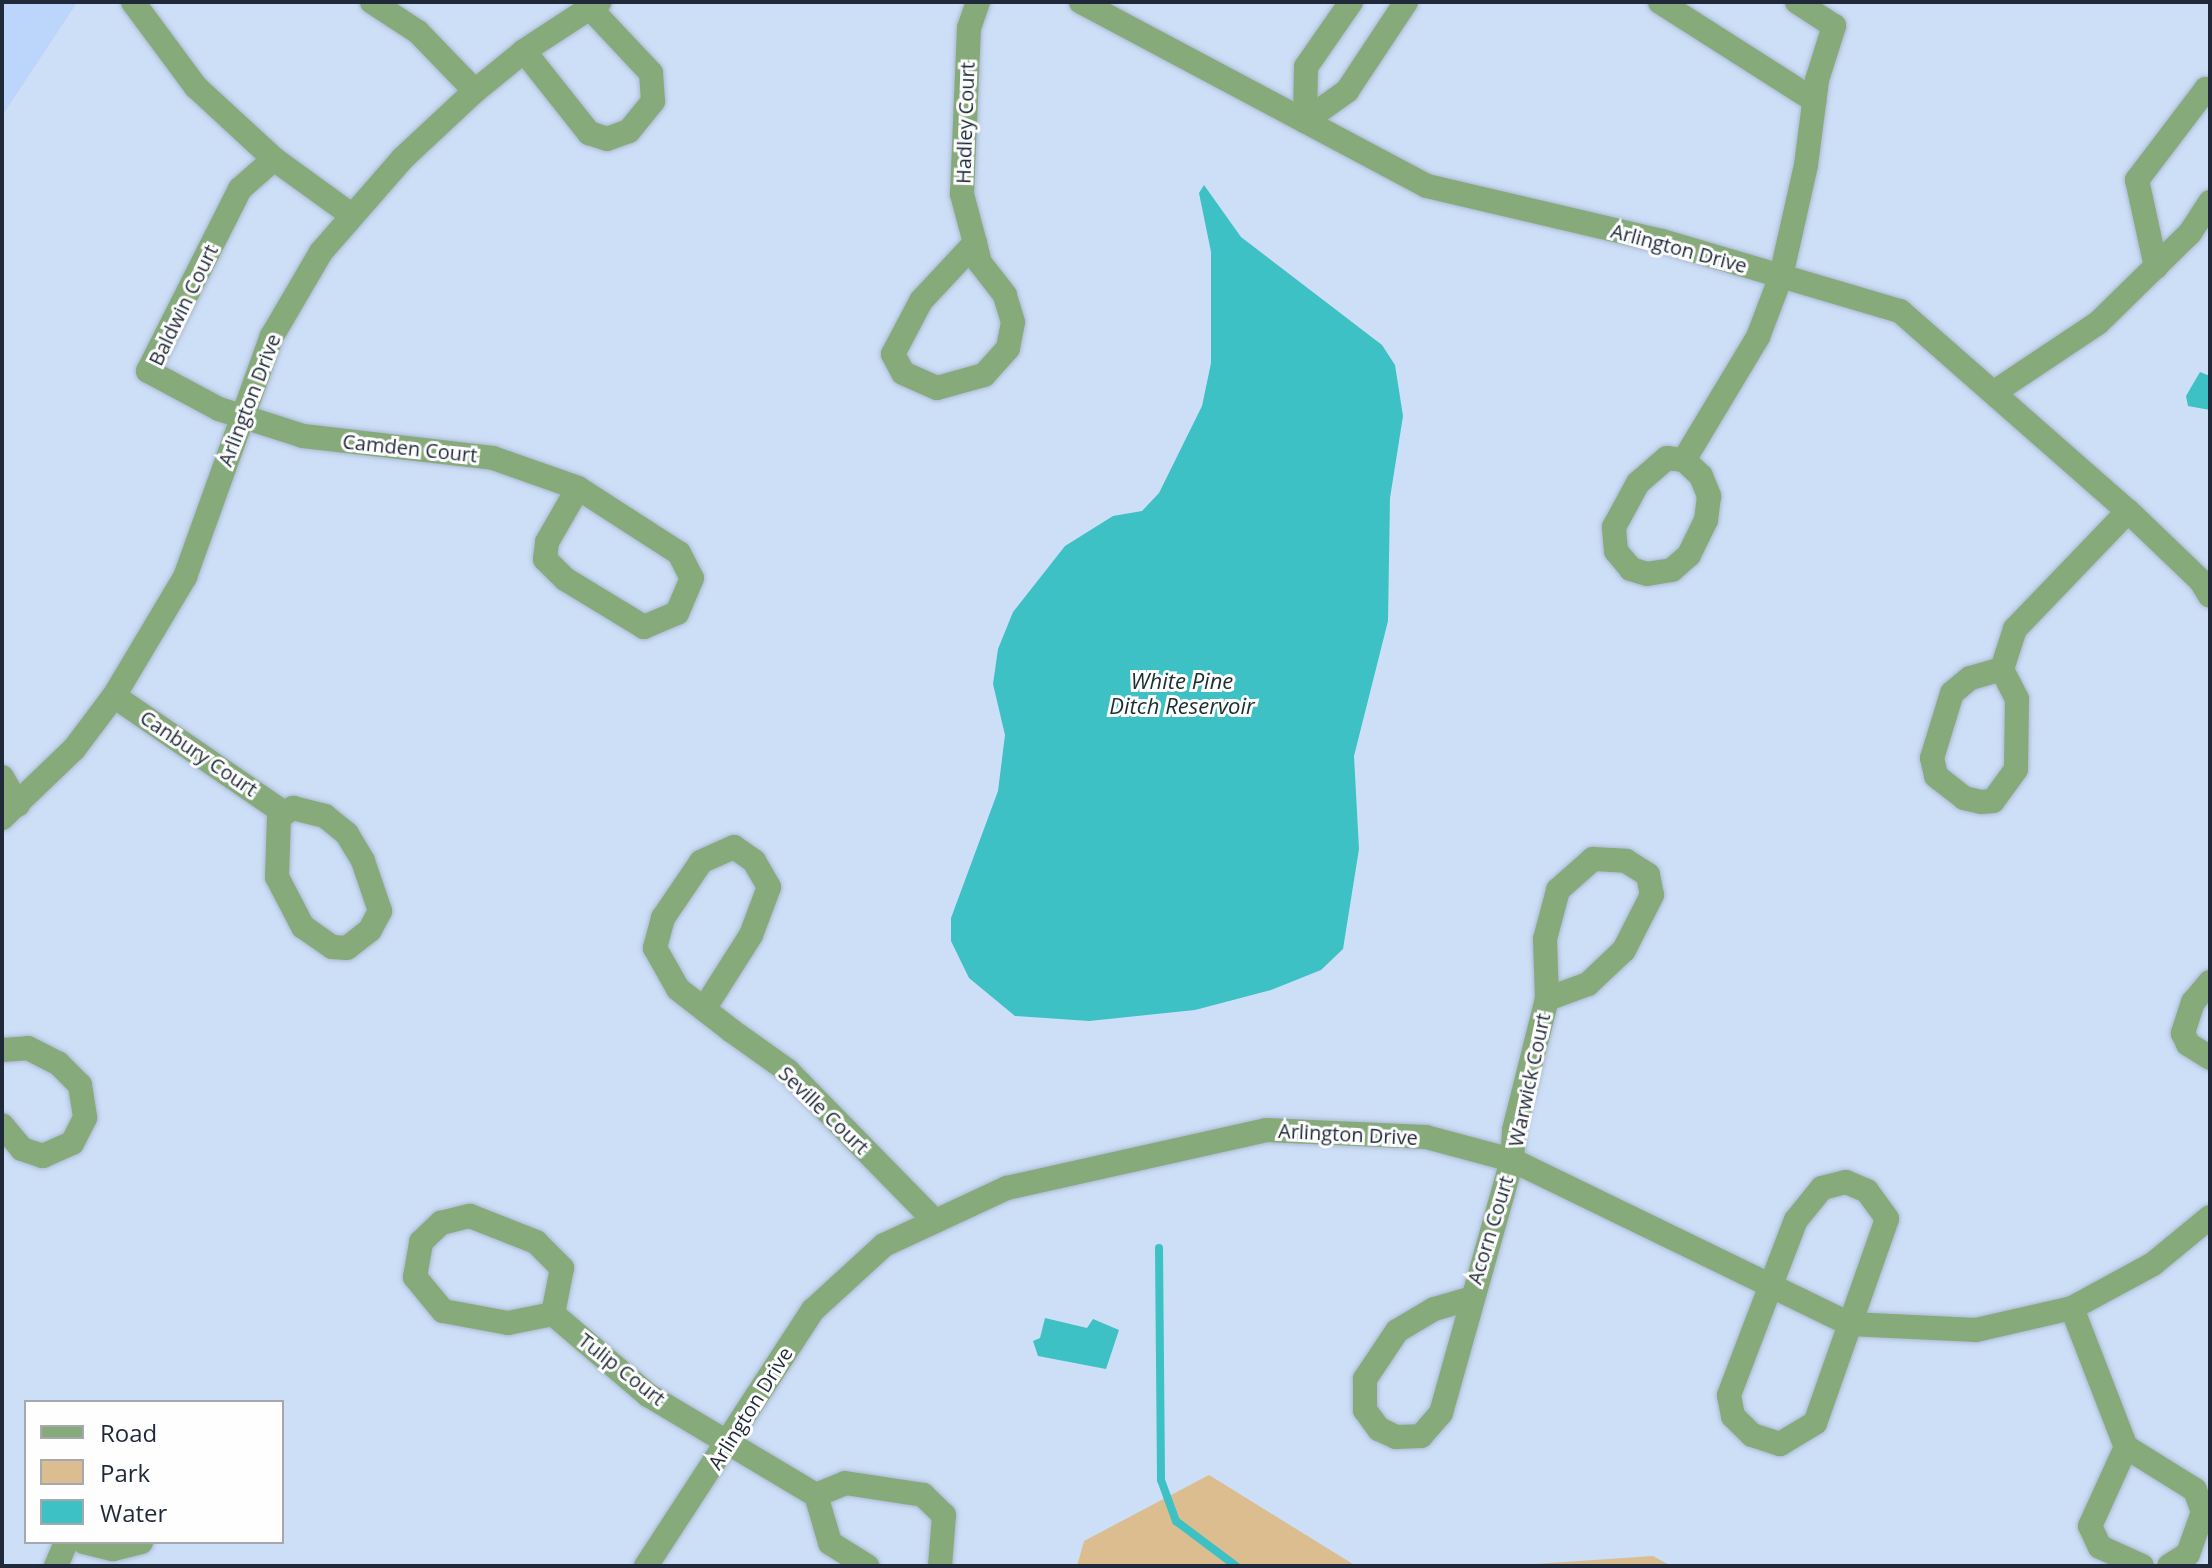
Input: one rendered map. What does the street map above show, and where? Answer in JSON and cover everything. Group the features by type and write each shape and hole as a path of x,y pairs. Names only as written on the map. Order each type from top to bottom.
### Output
{"street":[{"path":"133,2 196,87 274,159 350,214"},
{"path":"372,2 418,32 475,91"},
{"name":"Hadley Court","path":"975,243 921,301 899,335 893,354 903,373 937,388 984,375 1008,348 1013,322 1005,295 980,263 975,243 962,194 969,28 978,2"},
{"name":"Arlington Drive","path":"1081,2 1427,186 1662,241 1900,311 1996,391 2207,584"},
{"path":"1305,121 1306,67 1351,2"},
{"path":"1305,121 1347,91 1406,2"},
{"path":"1660,2 1814,100"},
{"path":"1684,460 1758,337 1781,276 1814,100 1834,26 1797,2"},
{"path":"524,51 589,133 607,139 629,131 653,101 651,73 594,5"},
{"name":"Arlington Drive","path":"10,811 74,749 114,696 185,577 240,415 272,336 350,214 475,91 524,51 594,5"},
{"path":"2156,267 2137,180 2206,89 2210,91"},
{"name":"Baldwin Court","path":"240,415 148,371 240,189 274,159"},
{"path":"1996,391 2098,323 2190,233 2210,202"},
{"name":"Camden Court","path":"240,415 303,436 493,458 578,488 679,553 692,578 677,613 644,627 565,579 545,559 547,542 578,488"},
{"path":"1667,458 1684,460 1701,476 1709,496 1706,520 1694,543 1672,570 1647,574 1631,569 1616,551 1614,527 1627,500 1655,465 1667,458"},
{"path":"2002,669 1970,678 1952,693 1932,758 1936,776 1952,790 1981,802 1993,801 2016,769 2017,699 2002,669 2015,629 2128,511"},
{"name":"Canbury Court","path":"114,696 283,812"},
{"path":"2,777 10,811"},
{"name":"Canbury Court","path":"293,808 325,816 347,834 363,861 380,911 358,942 332,947 303,927 289,907 277,877 279,817 283,812 293,808"},
{"name":"Seville Court","path":"704,1009 751,935 769,887 754,861 734,847 701,862 663,918 655,948 678,989 704,1009 788,1071 935,1221"},
{"name":"Warwick Court","path":"1512,1160 1514,1130 1547,999 1545,939 1558,890 1593,859 1626,861 1648,875 1652,895 1624,950 1588,984 1547,999"},
{"path":"2210,982 2193,1002 2183,1033 2188,1044 2210,1058"},
{"path":"2,1050 28,1048 58,1063 80,1085 85,1118 72,1143 43,1156 22,1149 2,1125"},
{"name":"Arlington Drive","path":"646,1566 731,1440 753,1396 813,1310 884,1245 1007,1188 1266,1130 1426,1137 1512,1160 1850,1324 1976,1330 2072,1308 2153,1264 2210,1217"},
{"name":"Acorn Court","path":"1469,1299 1434,1309 1397,1331 1365,1379 1365,1410 1379,1429 1396,1437 1421,1436 1441,1413 1469,1299 1512,1160"},
{"path":"1846,1182 1867,1191 1887,1219 1850,1324 1815,1423 1780,1444 1752,1435 1733,1416 1729,1395 1796,1220 1809,1199 1822,1188 1846,1182"},
{"path":"470,1216 536,1242 562,1268 553,1314 508,1323 443,1311 415,1277 421,1242 441,1223 470,1216"},
{"path":"2072,1308 2126,1447 2195,1490 2203,1512 2188,1554 2169,1566"},
{"name":"Tulip Court","path":"553,1314 648,1395 731,1440 816,1495"},
{"path":"2126,1447 2090,1526 2100,1547 2142,1566"},
{"path":"867,1566 830,1543 816,1495 845,1483 923,1495 944,1515 940,1566"},
{"path":"56,1566 65,1544"},
{"path":"92,1544 113,1549 133,1544"}],"shaded area":[{"path":"2,2 76,4 2,116"}],"green space":[{"path":"1209,1475 1356,1566 1077,1566 1084,1541"},
{"path":"1653,1556 1671,1566 1504,1566"}],"water":[{"name":"White Pine Ditch Reservoir","path":"1204,185 1241,237 1382,345 1395,365 1403,416 1390,498 1388,621 1354,756 1359,849 1343,949 1321,970 1271,990 1195,1010 1089,1021 1015,1016 969,978 951,941 951,918 998,791 1005,735 993,684 998,649 1013,612 1065,546 1113,516 1142,511 1159,493 1202,406 1211,363 1211,252 1199,193"},
{"path":"2200,372 2210,376 2210,410 2188,406 2186,396"},
{"path":"1045,1318 1087,1328 1093,1319 1119,1330 1106,1369 1038,1356 1033,1341 1040,1338"}],"waterway":[{"path":"1159,1248 1161,1480 1176,1521 1236,1566"}]}
